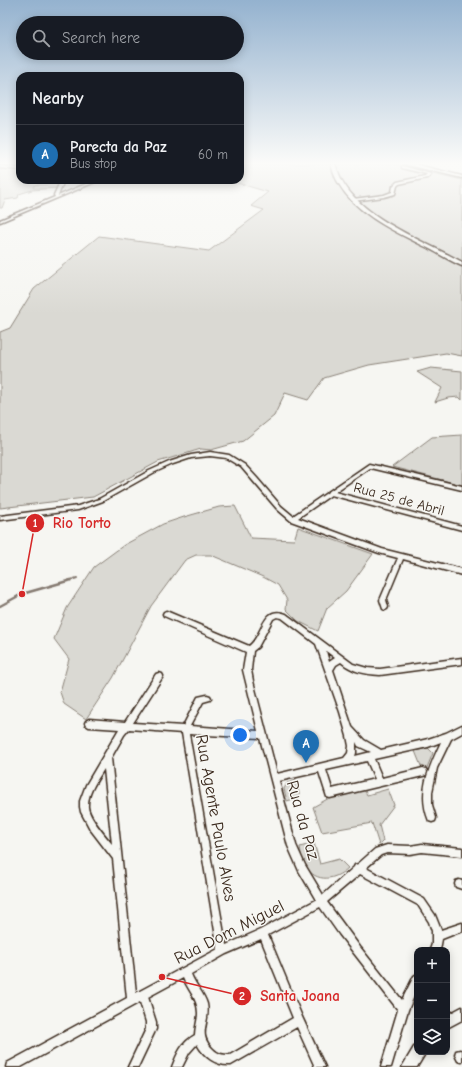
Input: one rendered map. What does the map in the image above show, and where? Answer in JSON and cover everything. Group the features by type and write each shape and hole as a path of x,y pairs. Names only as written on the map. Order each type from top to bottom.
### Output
{"main road":[{"path":"372,214 462,264"},
{"path":"450,1020 462,1013"},
{"path":"409,1067 417,1055"}],"street":[{"path":"0,220 15,214"},
{"path":"0,518 78,508 89,505 169,463 189,456 209,454 232,459 243,466 281,510 292,519 401,558 462,572"},
{"path":"292,519 369,466 462,488"},
{"name":"Rua 25 de Abril","path":"330,493 462,528"},
{"path":"385,607 383,600 401,558"},
{"path":"166,614 250,650 256,645 270,617 276,614 284,616 356,668 373,672 462,661"},
{"path":"319,642 348,728 352,753 347,761"},
{"name":"Rua da Paz","path":"250,650 248,670 263,735 276,778 292,846 300,867 321,902 403,1009"},
{"path":"328,670 334,661 342,659"},
{"path":"118,858 104,842 85,813 84,807 88,792 121,732 127,726 159,676"},
{"name":"Rua Agente Paulo Alves","path":"206,698 201,699 187,724 186,730 223,951"},
{"path":"89,723 263,735"},
{"path":"348,728 361,743 379,753"},
{"path":"276,778 379,753 428,743 462,729"},
{"path":"432,818 428,805 429,781 433,768 448,736"},
{"path":"369,756 380,782"},
{"path":"107,757 132,1000"},
{"path":"321,768 330,794 423,772"},
{"name":"Rua Dom Miguel","path":"10,1067 185,971 321,902 378,852 386,849 410,850 422,848 462,852"},
{"path":"358,868 421,902 428,911 435,925 438,936 436,947"},
{"path":"438,936 462,927"},
{"path":"263,932 320,1067"},
{"path":"185,971 202,1004 203,1016 199,1038 202,1046 216,1059 222,1061 231,1060 299,1020"},
{"path":"386,1067 403,1009 415,983"},
{"path":"133,1067 151,1029 151,1022 142,995"},
{"path":"177,1067 186,1047 191,1041 199,1038"}],"shaded area":[{"path":"259,214 462,214 462,356 446,353 369,365 324,378 308,400 285,393 274,416 243,441 211,450 201,449 158,462 93,497 0,508 0,332 10,328 34,289 99,236 209,251"},
{"path":"431,368 462,371 462,400 459,397 448,398 435,402 442,388 417,372"},
{"path":"462,435 462,485 392,467 432,437"},
{"path":"235,506 251,538 294,540 298,527 373,554 346,591 327,608 318,631 298,621 286,609 287,600 278,585 211,555 196,555 185,560 151,606 113,678 86,719 64,704 60,692 69,659 54,639 67,608 94,567 124,545 163,524 219,507"},
{"path":"428,748 433,753 426,770 423,771 415,751"},
{"path":"296,780 300,797 287,801 284,789 287,783"},
{"path":"364,789 367,795 388,789 394,805 379,825 383,841 379,845 372,823 322,832 313,807 331,797"},
{"path":"314,843 320,864 339,859 348,868 342,873 330,878 318,877 312,874 303,862 300,847"}],"waterway":[{"path":"71,580 77,578"},
{"path":"0,606 22,594 71,580"}],"place":[{"name":"Rio Torto","path":"22,594"},
{"name":"Parecta da Paz","path":"306,763"},
{"name":"Santa Joana","path":"162,977"}]}
